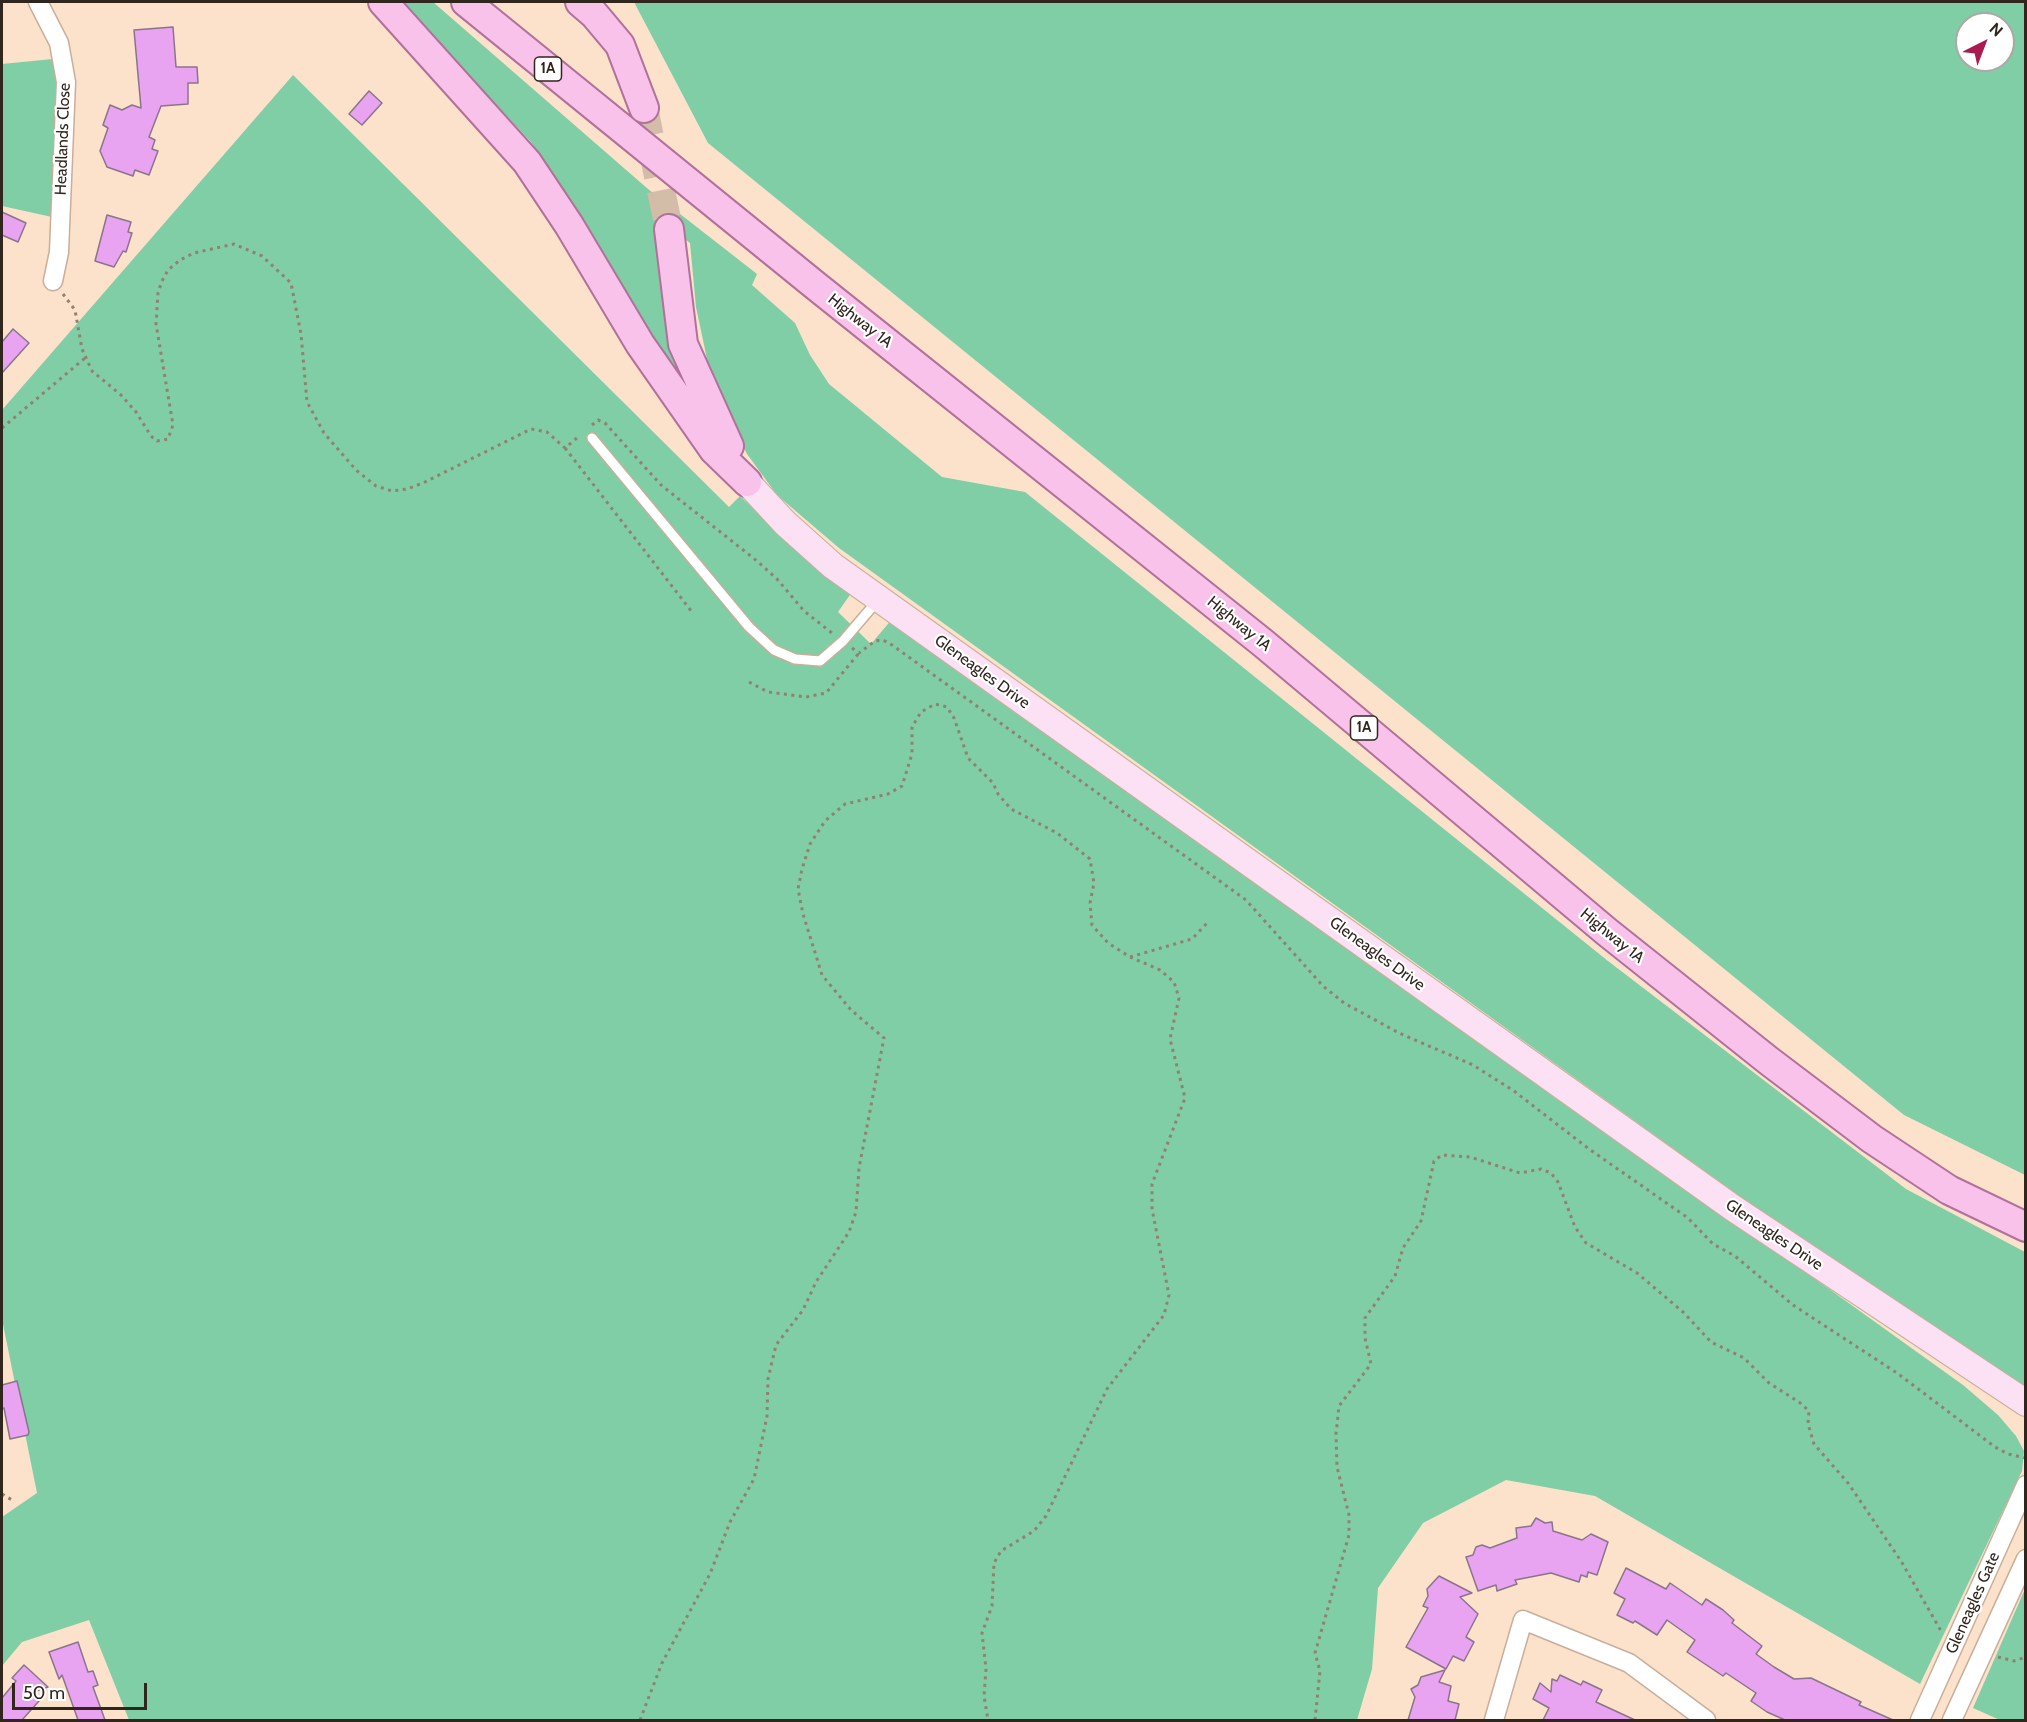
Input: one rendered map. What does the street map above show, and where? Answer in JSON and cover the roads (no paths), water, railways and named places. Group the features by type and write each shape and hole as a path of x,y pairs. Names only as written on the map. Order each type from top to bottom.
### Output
{"main road":[{"path":"384,2 527,162 569,225 646,353 714,450 747,482"},
{"name":"Highway 1A","path":"466,2 816,286 1263,643 1607,932 1769,1061 1872,1139 1949,1190 2025,1227"},
{"path":"580,2 594,14 620,45 644,108"},
{"path":"669,229 683,344 711,412 747,482"}],"street":[{"name":"Headlands Close","path":"38,2 59,43 66,82 59,241 52,281"},
{"name":"Gleneagles Drive","path":"747,482 785,523 825,559 1733,1208 2025,1403"},
{"name":"Gleneagles Gate","path":"1920,1720 2025,1485"},
{"name":"Gleneagles Gate","path":"1952,1720 2025,1559"},
{"path":"1494,1720 1524,1620 1629,1663 1706,1720"}],"lane":[{"path":"592,438 749,627 774,650 795,659 820,661 843,641 880,598"}],"tunnel":[{"path":"644,108 669,229"}]}
